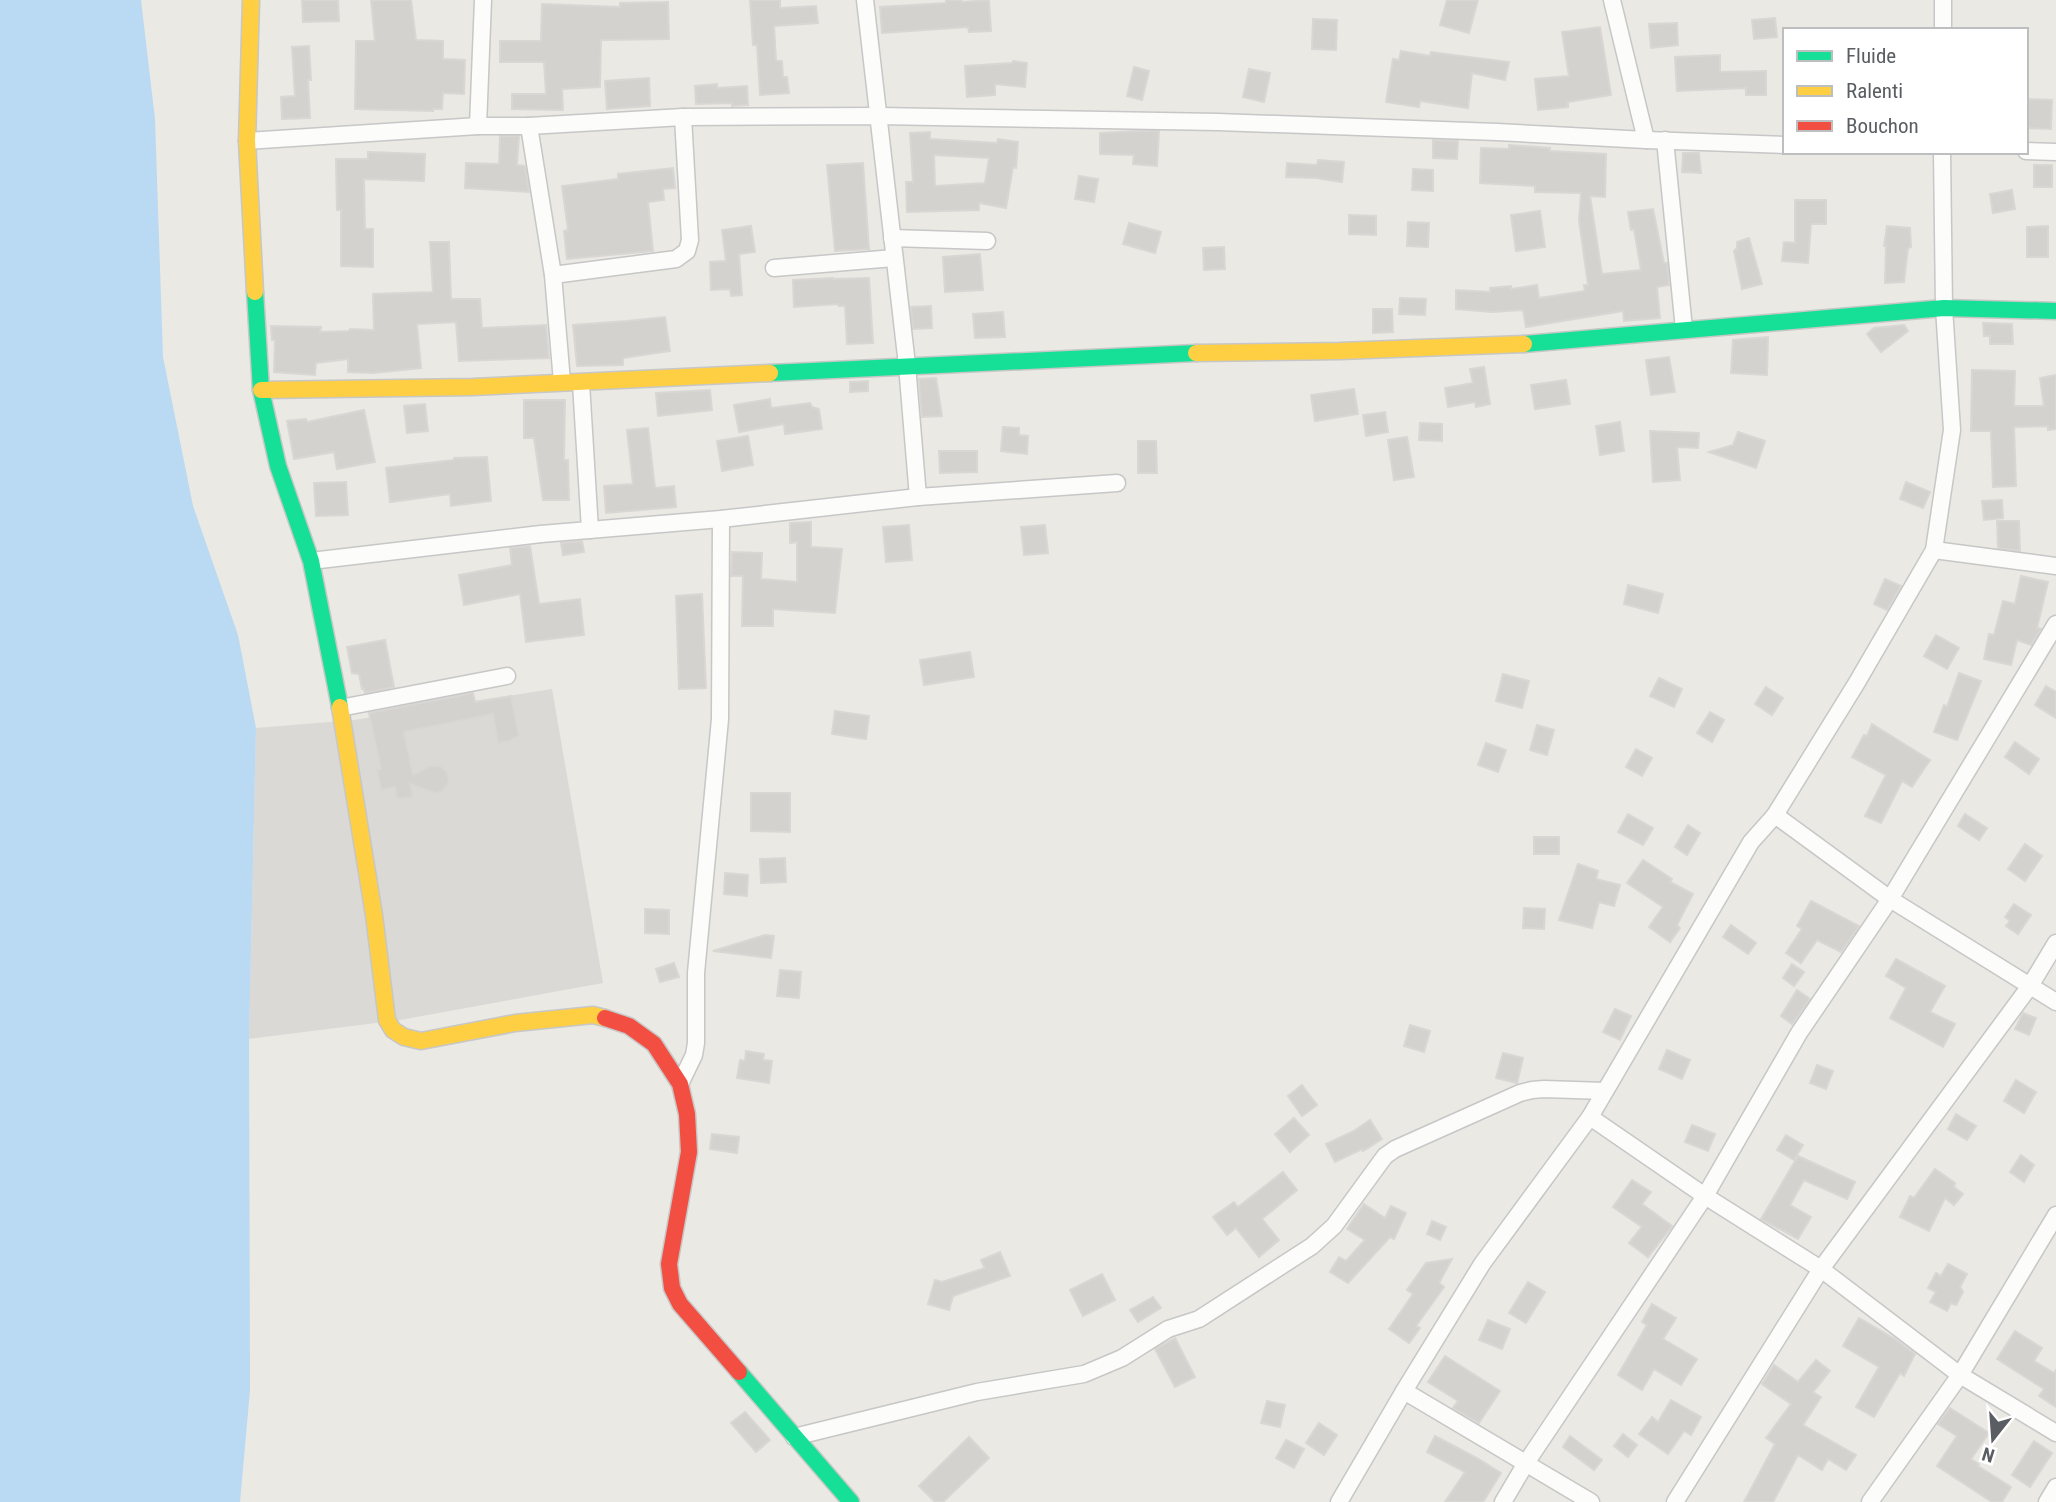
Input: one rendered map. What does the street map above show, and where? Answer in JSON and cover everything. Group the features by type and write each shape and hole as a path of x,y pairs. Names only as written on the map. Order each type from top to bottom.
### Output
{"street":[{"path":"251,0 247,141 261,390 278,466 311,561 341,708 374,915 387,1020 393,1030 404,1037 421,1041 515,1023 593,1015 615,1020 643,1034 654,1044 680,1084 687,1114 689,1152 669,1264 672,1288 680,1304 851,1502"},
{"path":"478,126 483,0"},
{"path":"865,0 907,365 918,497"},
{"path":"1612,0 1646,140"},
{"path":"1943,0 1943,28"},
{"path":"247,141 478,126 529,126 683,117 879,116 1218,122 1783,145"},
{"path":"553,275 676,259 687,251 690,240 683,117"},
{"path":"529,126 553,275 562,382"},
{"path":"1665,141 1684,329"},
{"path":"2028,151 2056,152"},
{"path":"1339,1502 1482,1264 1590,1117 1751,842 1775,816 1934,550 1952,430 1944,308 1942,154"},
{"path":"892,238 987,241"},
{"path":"774,268 894,258"},
{"path":"261,390 473,387 1244,351 1340,351 1496,345 1944,308 2056,311"},
{"path":"581,383 590,530"},
{"path":"311,561 541,534 721,519 918,497 1117,483"},
{"path":"680,1084 694,1055 696,1043 696,973 720,719 721,519"},
{"path":"1934,550 2056,566"},
{"path":"1503,1502 1526,1463 1706,1196 1798,1033 1890,899 2054,634"},
{"path":"341,708 507,676"},
{"path":"1775,816 1890,899 2056,1002"},
{"path":"1675,1502 1821,1269 2031,986 2056,943"},
{"path":"794,1437 977,1392 1084,1374 1122,1358 1168,1329 1206,1314 1318,1242 1334,1226 1385,1156 1395,1149 1520,1093 1532,1090 1605,1091"},
{"path":"1590,1117 1706,1196 1821,1269 1960,1375 2056,1433"},
{"path":"1870,1502 1960,1375 2056,1215"},
{"path":"1404,1391 1591,1502"},
{"path":"2047,1502 2056,1487"}],"shaded area":[{"path":"552,689 603,983 400,1020 249,1039 256,728 354,720"}],"water":[{"path":"0,0 141,0 155,119 163,357 193,506 238,635 256,728 249,1039 250,1390 240,1502 0,1502"}],"building":[{"path":"302,0 338,0 339,21 303,22"},
{"path":"371,0 411,0 416,40 443,41 443,59 465,60 464,94 443,93 442,109 433,111 355,109 356,41 375,41"},
{"path":"750,0 780,0 780,8 816,6 818,23 774,26 776,61 782,61 783,77 787,77 789,93 760,95 757,45 753,45"},
{"path":"946,0 989,0 991,31 969,32 968,27 882,33 880,7 946,3"},
{"path":"1447,0 1478,0 1469,33 1440,25"},
{"path":"668,2 669,39 601,40 600,87 562,89 563,110 512,109 512,94 546,94 544,62 500,62 500,41 541,41 542,4 620,7 620,3"},
{"path":"1775,18 1777,37 1754,39 1752,20"},
{"path":"1313,19 1337,20 1336,50 1312,49"},
{"path":"1677,23 1678,45 1651,48 1649,24"},
{"path":"1600,27 1611,95 1568,102 1568,107 1538,110 1535,79 1569,76 1562,32"},
{"path":"309,46 310,118 282,119 281,97 295,96 292,47"},
{"path":"1401,51 1509,62 1505,80 1472,73 1468,108 1420,101 1419,107 1386,102 1393,59 1399,60"},
{"path":"1720,55 1720,72 1766,71 1766,95 1746,95 1746,88 1677,91 1675,57"},
{"path":"1013,61 1027,63 1025,87 995,84 995,95 967,97 965,66"},
{"path":"1134,67 1149,71 1142,100 1127,96"},
{"path":"1249,69 1270,73 1264,102 1243,97"},
{"path":"649,78 650,106 607,109 605,81"},
{"path":"717,84 717,88 747,86 748,105 696,104 695,86"},
{"path":"2028,99 2052,100 2051,129 2028,128"},
{"path":"1159,131 1157,166 1133,164 1134,155 1100,154 1100,133"},
{"path":"930,132 930,139 997,143 998,139 1018,142 1016,168 1013,167 1006,208 979,203 979,210 907,212 906,182 913,182 910,133","holes":["934,155 989,158 985,183 935,186"]},
{"path":"500,136 519,136 517,165 525,166 529,192 465,188 466,163 499,164"},
{"path":"1433,140 1458,141 1457,159 1433,158"},
{"path":"1509,145 1550,148 1550,151 1606,154 1605,197 1590,196 1602,274 1641,270 1634,229 1631,230 1628,212 1653,209 1664,263 1667,263 1669,285 1657,287 1660,318 1624,321 1623,311 1526,327 1523,310 1492,312 1456,309 1456,290 1490,292 1490,288 1511,286 1511,289 1537,285 1539,298 1585,291 1584,285 1588,285 1579,220 1581,193 1535,192 1535,186 1480,183 1481,148 1509,149"},
{"path":"368,152 425,154 424,181 364,179 365,229 373,229 373,267 341,266 341,210 337,210 336,159 368,159"},
{"path":"1683,153 1699,153 1701,173 1682,172"},
{"path":"1318,160 1344,162 1342,182 1286,177 1287,163 1317,165"},
{"path":"863,163 869,249 835,251 827,165"},
{"path":"2034,165 2052,165 2052,187 2034,187"},
{"path":"673,168 675,188 663,189 664,200 648,202 653,251 567,259 564,231 568,230 562,186 618,179 618,174"},
{"path":"1413,169 1433,170 1433,191 1412,190"},
{"path":"1079,176 1098,179 1094,202 1075,199"},
{"path":"2012,190 2015,209 1993,213 1990,194"},
{"path":"1795,200 1826,200 1826,224 1811,224 1808,263 1782,261 1784,242 1795,243"},
{"path":"1540,211 1545,247 1516,251 1511,215"},
{"path":"1349,215 1376,216 1376,235 1349,234"},
{"path":"1408,222 1429,223 1428,247 1407,246"},
{"path":"1129,223 1161,232 1155,253 1123,244"},
{"path":"751,226 755,252 739,254 742,295 731,296 730,289 711,290 710,262 726,261 722,230"},
{"path":"1887,226 1910,228 1911,247 1908,248 1904,282 1885,283 1884,246"},
{"path":"2048,226 2048,257 2027,257 2027,227"},
{"path":"1749,238 1762,284 1742,289 1734,251 1737,242"},
{"path":"430,242 449,242 451,299 480,299 482,328 546,325 549,358 459,361 456,322 417,324 421,368 373,373 348,372 348,359 316,363 315,375 274,372 275,340 272,340 271,326 321,327 320,332 374,330 373,294 433,292"},
{"path":"1224,247 1225,269 1204,270 1203,248"},
{"path":"980,254 983,290 945,292 943,257"},
{"path":"869,278 873,343 847,344 845,306 838,304 794,307 793,280"},
{"path":"1400,298 1426,299 1425,315 1399,314"},
{"path":"931,306 932,328 913,329 911,307"},
{"path":"1373,309 1392,309 1393,332 1373,333"},
{"path":"1003,312 1005,337 975,338 973,314"},
{"path":"665,317 670,351 623,358 623,365 577,366 573,325"},
{"path":"1983,323 2012,324 2013,344 1990,344 1990,336 1984,336"},
{"path":"1904,325 1908,331 1881,352 1867,334 1874,328"},
{"path":"1768,337 1767,375 1731,373 1733,340"},
{"path":"1669,357 1675,392 1651,395 1646,360"},
{"path":"1484,367 1490,404 1476,407 1475,402 1448,407 1445,388 1473,383 1470,369"},
{"path":"1972,370 2015,371 2014,406 2044,406 2040,378 2056,375 2056,429 2048,430 2048,426 2014,427 2016,486 1993,487 1991,431 1971,431"},
{"path":"936,378 942,416 922,417 919,379"},
{"path":"1566,380 1570,404 1535,409 1531,385"},
{"path":"868,381 868,391 850,392 850,382"},
{"path":"1354,389 1358,414 1315,421 1311,395"},
{"path":"710,390 712,410 658,416 656,393"},
{"path":"770,399 771,408 810,403 812,407 819,409 822,429 785,434 784,424 739,432 734,405"},
{"path":"524,400 565,400 564,460 568,460 569,500 543,500 534,438 524,438"},
{"path":"425,404 428,431 407,433 404,406"},
{"path":"364,410 375,462 337,469 334,452 294,459 287,421 306,419 307,422"},
{"path":"1385,412 1388,432 1366,436 1363,415"},
{"path":"1620,422 1624,451 1600,455 1596,426"},
{"path":"1420,423 1442,424 1442,441 1419,440"},
{"path":"1003,427 1019,428 1019,435 1028,436 1027,454 1001,451"},
{"path":"648,428 655,488 674,486 676,507 606,513 604,486 633,484 627,430"},
{"path":"1650,431 1699,433 1698,448 1677,447 1680,480 1653,482"},
{"path":"1738,432 1765,441 1756,468 1709,452 1733,445"},
{"path":"748,436 753,465 722,471 717,441"},
{"path":"1407,437 1414,477 1394,480 1388,440"},
{"path":"1138,441 1156,441 1157,473 1138,473"},
{"path":"939,451 977,451 977,472 940,473"},
{"path":"487,457 491,501 451,506 450,494 390,502 386,468 454,458"},
{"path":"346,482 348,515 316,516 314,483"},
{"path":"1906,482 1930,492 1923,508 1900,499"},
{"path":"2002,500 2003,518 1984,520 1982,501"},
{"path":"1997,521 2019,521 2020,551 1998,548"},
{"path":"811,522 811,547 842,549 835,613 773,609 773,626 742,626 743,576 731,576 732,552 762,553 761,579 797,582 797,542 790,543 790,523"},
{"path":"909,525 912,560 886,562 883,527"},
{"path":"1045,525 1048,553 1024,555 1021,527"},
{"path":"582,541 584,552 563,555 561,543"},
{"path":"530,546 539,604 580,599 584,635 526,642 520,594 464,605 459,575 512,565 510,548"},
{"path":"2021,576 2048,582 2037,628 2041,629 2031,645 2017,640 2011,665 1984,659 1989,634 1994,635 2003,601 2015,604"},
{"path":"1885,579 1901,586 1887,610 1874,604"},
{"path":"1628,585 1663,594 1658,613 1624,604"},
{"path":"702,594 706,688 679,689 676,596"},
{"path":"1936,635 1959,648 1947,669 1924,656"},
{"path":"385,640 394,687 365,693 359,674 352,673 347,647"},
{"path":"970,652 974,677 924,685 920,660"},
{"path":"1959,673 1981,681 1957,740 1934,732 1944,705 1947,707"},
{"path":"1503,674 1529,681 1522,708 1496,701"},
{"path":"1659,678 1682,689 1674,707 1650,696"},
{"path":"2046,686 2056,692 2056,718 2035,705"},
{"path":"1766,687 1783,698 1772,715 1755,704"},
{"path":"473,693 475,702 511,696 519,736 498,743 493,714 404,732 413,775 430,766 440,766 447,772 449,781 441,792 436,793 410,784 413,797 397,799 395,787 381,790 377,770 381,769 369,713"},
{"path":"835,711 869,716 866,739 832,734"},
{"path":"1710,712 1724,720 1712,742 1697,733"},
{"path":"1872,724 1930,760 1912,787 1902,781 1881,823 1865,816 1886,775 1852,757"},
{"path":"1537,725 1554,730 1547,755 1530,750"},
{"path":"2015,742 2039,759 2029,774 2005,757"},
{"path":"1486,743 1506,750 1498,772 1478,765"},
{"path":"1636,749 1652,758 1642,776 1626,767"},
{"path":"751,793 790,793 790,832 751,831"},
{"path":"1628,814 1653,828 1643,845 1618,832"},
{"path":"1965,814 1987,828 1979,840 1958,826"},
{"path":"1688,825 1700,833 1687,855 1675,847"},
{"path":"1534,837 1559,837 1559,854 1534,854"},
{"path":"2025,844 2042,856 2025,881 2008,869"},
{"path":"785,858 786,882 761,883 760,859"},
{"path":"1643,860 1672,879 1670,882 1693,894 1677,925 1680,928 1670,942 1649,927 1663,907 1627,883"},
{"path":"1578,864 1598,871 1596,879 1620,885 1614,906 1599,902 1592,928 1559,920"},
{"path":"725,873 748,875 747,896 724,894"},
{"path":"1811,901 1859,926 1841,952 1817,940 1801,963 1786,953 1802,929 1797,926"},
{"path":"2014,904 2031,915 2018,934 2006,926 2010,921 2005,917"},
{"path":"1524,908 1545,909 1544,929 1523,928"},
{"path":"645,909 669,910 669,934 645,933"},
{"path":"1731,925 1756,943 1748,954 1723,937"},
{"path":"765,935 774,936 771,958 713,951"},
{"path":"1896,959 1945,986 1930,1012 1955,1024 1943,1047 1890,1018 1906,988 1886,976"},
{"path":"674,963 679,977 660,982 656,969"},
{"path":"1792,964 1804,972 1794,986 1783,978"},
{"path":"780,970 801,972 799,998 777,996"},
{"path":"1797,990 1810,999 1792,1024 1781,1016"},
{"path":"1615,1009 1631,1016 1620,1040 1603,1032"},
{"path":"2023,1013 2036,1018 2029,1035 2015,1029"},
{"path":"1410,1025 1430,1031 1424,1052 1404,1046"},
{"path":"1667,1050 1690,1060 1682,1079 1659,1069"},
{"path":"746,1051 764,1054 763,1060 772,1061 769,1083 737,1078 740,1060 745,1061"},
{"path":"1503,1053 1523,1058 1517,1083 1496,1078"},
{"path":"1817,1065 1833,1071 1826,1089 1810,1083"},
{"path":"2016,1080 2036,1092 2024,1113 2004,1101"},
{"path":"1302,1085 1317,1105 1302,1116 1288,1096"},
{"path":"1956,1114 1976,1126 1967,1140 1948,1129"},
{"path":"1294,1118 1309,1135 1290,1152 1275,1134"},
{"path":"1370,1120 1382,1139 1363,1151 1362,1149 1335,1162 1326,1144"},
{"path":"1692,1125 1715,1134 1708,1151 1685,1142"},
{"path":"712,1134 739,1137 737,1153 710,1149"},
{"path":"1786,1135 1803,1145 1794,1160 1777,1150"},
{"path":"2021,1155 2034,1165 2024,1182 2010,1172"},
{"path":"1798,1156 1855,1182 1847,1199 1804,1180 1790,1205 1811,1217 1798,1239 1761,1219"},
{"path":"1935,1169 1955,1183 1954,1187 1963,1194 1954,1205 1945,1198 1929,1231 1900,1217 1910,1196 1914,1198"},
{"path":"1283,1172 1297,1190 1262,1219 1279,1240 1259,1257 1236,1228 1227,1235 1213,1217 1234,1202 1238,1207"},
{"path":"1632,1180 1651,1192 1642,1204 1672,1226 1648,1257 1629,1243 1642,1227 1613,1207"},
{"path":"1364,1204 1385,1218 1391,1206 1406,1213 1394,1239 1390,1237 1348,1283 1330,1272 1339,1257 1346,1261 1365,1240 1347,1229"},
{"path":"1432,1221 1446,1227 1440,1240 1427,1234"},
{"path":"1000,1252 1010,1276 953,1296 949,1310 928,1304 935,1280 942,1282 985,1268 981,1260"},
{"path":"1452,1259 1439,1283 1444,1287 1416,1326 1420,1328 1409,1343 1389,1329 1413,1294 1407,1290 1426,1263"},
{"path":"1948,1264 1967,1274 1960,1287 1963,1292 1956,1305 1951,1303 1947,1311 1930,1302 1936,1292 1928,1288 1936,1273 1941,1276"},
{"path":"1102,1274 1115,1300 1083,1316 1070,1290"},
{"path":"1528,1282 1545,1292 1526,1323 1509,1313"},
{"path":"1153,1297 1161,1308 1138,1322 1130,1310"},
{"path":"1652,1304 1676,1318 1663,1339 1697,1359 1681,1385 1654,1369 1642,1390 1618,1375 1647,1325 1642,1322"},
{"path":"1859,1318 1915,1354 1904,1376 1900,1373 1874,1417 1856,1407 1879,1367 1843,1346"},
{"path":"1488,1320 1510,1329 1502,1349 1479,1340"},
{"path":"2015,1331 2042,1348 2034,1361 2054,1373 2056,1370 2056,1407 2039,1396 2044,1389 1997,1359"},
{"path":"1175,1338 1195,1377 1175,1387 1155,1349"},
{"path":"1445,1356 1500,1391 1479,1423 1453,1408 1458,1401 1428,1382"},
{"path":"1816,1360 1830,1371 1813,1392 1821,1397 1803,1425 1856,1455 1846,1470 1828,1459 1822,1470 1798,1455 1773,1502 1744,1502 1775,1444 1766,1438 1791,1404 1762,1384 1774,1365 1798,1382"},
{"path":"1671,1400 1701,1417 1691,1435 1684,1431 1668,1454 1639,1434 1652,1417 1658,1422"},
{"path":"1267,1401 1285,1405 1280,1427 1261,1423"},
{"path":"1950,1408 1989,1433 1971,1459 2011,1487 2002,1502 1992,1502 1937,1466 1957,1436 1938,1424"},
{"path":"745,1412 770,1440 756,1452 731,1423"},
{"path":"1319,1423 1337,1435 1324,1455 1306,1443"},
{"path":"1623,1434 1637,1445 1628,1457 1614,1446"},
{"path":"1435,1436 1501,1473 1483,1502 1445,1502 1465,1472 1427,1452"},
{"path":"1570,1436 1602,1460 1594,1470 1563,1447"},
{"path":"969,1437 989,1458 943,1502 935,1502 919,1486"},
{"path":"1286,1440 1304,1449 1294,1468 1276,1458"},
{"path":"2034,1441 2052,1453 2030,1487 2012,1475"}],"traffic: fast":[{"path":"255,292 261,390 278,466 311,561 340,707"},
{"path":"1524,344 1944,308 2056,311"},
{"path":"770,373 1196,353"},
{"path":"739,1372 851,1502"}],"traffic: slow":[{"path":"251,0 247,141 255,292"},
{"path":"1196,353 1524,344"},
{"path":"261,390 473,387 770,373"},
{"path":"340,707 374,915 387,1020 393,1030 404,1037 421,1041 515,1023 593,1015 605,1018"}],"traffic: jam":[{"path":"605,1018 629,1026 654,1044 680,1084 687,1114 689,1152 669,1264 672,1288 680,1304 739,1372"}]}
